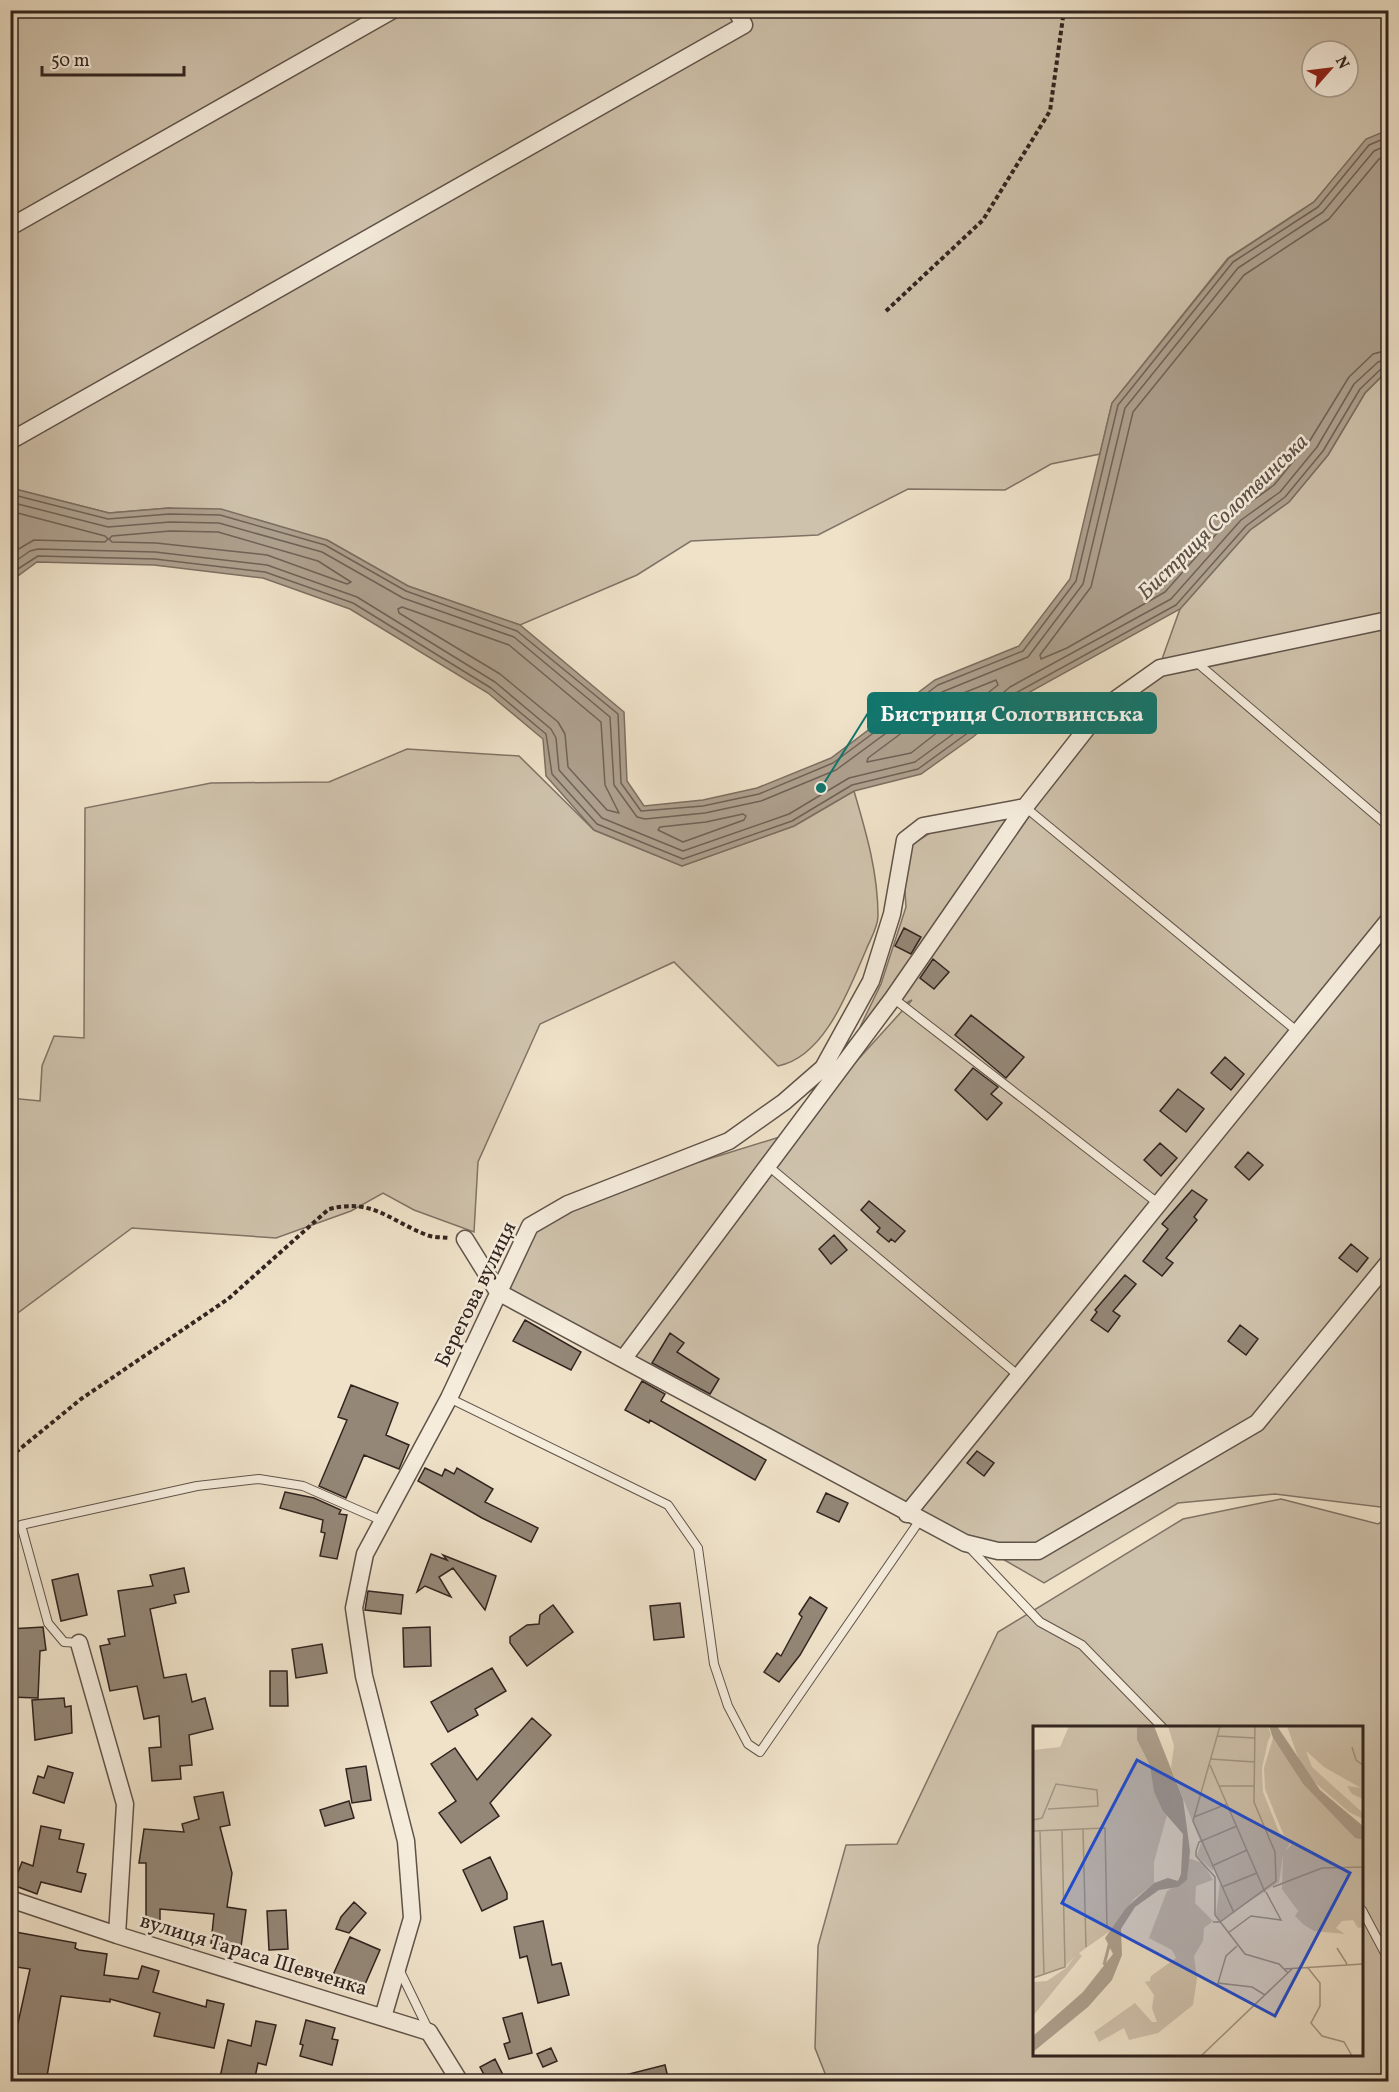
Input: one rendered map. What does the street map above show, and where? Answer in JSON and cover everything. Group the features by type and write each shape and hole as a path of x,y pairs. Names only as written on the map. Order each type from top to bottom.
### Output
{"street":[{"path":"10,227 393,10"},
{"path":"10,441 726,36 744,25 736,10"},
{"path":"624,1358 893,998 1025,807 1102,709 1160,668 1389,620"},
{"name":"Берегова вулиця","path":"383,2017 412,1918 406,1841 364,1676 354,1608 365,1554 449,1398 530,1226 568,1204 729,1141 784,1102 823,1068 871,981 892,914 904,840 923,826 946,820 999,814 1025,807"},
{"path":"914,1517 1019,1376 1389,921"},
{"path":"465,1239 498,1292 624,1358 914,1517 965,1543 998,1551 1038,1551 1257,1423 1389,1263"},
{"path":"79,1642 125,1804 117,1935"},
{"name":"вулиця Тараса Шевченка","path":"10,1899 117,1935 429,2032"},
{"path":"429,2032 460,2082"}],"lane":[{"path":"1195,661 1389,826"},
{"path":"1025,807 1298,1032"},
{"path":"893,998 1159,1204"},
{"path":"767,1166 1019,1376"},
{"path":"449,1398 668,1505 698,1548 714,1664 728,1706 748,1744 760,1752 914,1517"},
{"path":"79,1642 64,1642 48,1623 21,1525 197,1486 259,1479 303,1486 383,1521"},
{"path":"965,1543 1040,1622 1082,1645 1161,1726"},
{"path":"1363,1912 1389,1959"},
{"path":"398,1966 429,2032"}],"path":[{"path":"886,311 983,220 1050,111 1064,10"},
{"path":"10,1457 81,1399 228,1299 329,1209 349,1204 387,1214 428,1236 465,1239"}],"shaded area":[{"path":"10,11 1388,11 1388,130 1366,140 1314,202 1228,258 1112,403 1100,454 1051,464 1005,490 908,489 818,535 691,541 637,575 520,625 408,586 327,540 169,508 109,513 11,488"},
{"path":"1388,370 1388,1508 1275,1494 1178,1503 1044,1583 951,1529 504,1287 533,1228 590,1200 686,1166 802,1130 853,1065 912,1000 861,1025 881,984 906,907 904,877 911,845 944,824 1001,818 1020,824 1094,721 1157,673 1180,609 1250,530 1289,502 1328,455 1365,393"},
{"path":"407,749 519,756 594,830 682,866 794,826 854,791 874,868 878,920 852,983 822,1036 809,1050 795,1060 778,1066 674,962 540,1024 478,1162 474,1232 414,1210 383,1193 351,1211 276,1238 132,1228 11,1318 10,1098 40,1101 42,1066 54,1036 84,1038 85,808 211,783 329,782"},
{"path":"1281,1499 1378,1524 1388,1518 1388,2081 828,2081 815,2048 818,1946 846,1845 897,1844 998,1632 1183,1519"}],"water":[{"path":"1388,130 1388,370 1365,393 1328,455 1289,502 1250,530 1180,609 1017,699 973,737 921,774 854,791 794,826 682,866 594,830 546,776 543,739 488,693 350,609 263,578 154,565 37,562 11,581 11,488 109,513 169,508 221,509 327,540 408,586 520,625 624,712 627,781 644,806 703,800 757,788 831,758 935,680 1019,646 1070,579 1112,403 1229,258 1314,202 1366,139"}],"building":[{"path":"904,928 921,937 911,954 895,946"},
{"path":"933,959 949,972 934,989 920,978"},
{"path":"971,1015 1024,1057 1006,1078 955,1035"},
{"path":"1225,1057 1244,1074 1231,1090 1211,1073"},
{"path":"973,1068 998,1087 991,1094 1002,1103 987,1120 955,1090"},
{"path":"1178,1089 1204,1109 1186,1132 1160,1111"},
{"path":"1160,1143 1177,1158 1161,1176 1144,1160"},
{"path":"1248,1152 1263,1165 1249,1180 1235,1167"},
{"path":"1192,1190 1207,1200 1194,1217 1197,1220 1166,1258 1173,1263 1162,1276 1143,1261 1168,1229 1162,1224"},
{"path":"869,1201 905,1231 895,1242 891,1239 889,1242 877,1232 880,1228 861,1210"},
{"path":"834,1235 847,1250 831,1264 819,1249"},
{"path":"1351,1244 1368,1258 1357,1272 1339,1258"},
{"path":"1125,1275 1136,1284 1113,1311 1120,1316 1108,1332 1091,1320 1097,1312 1095,1310"},
{"path":"525,1320 581,1352 571,1370 513,1341"},
{"path":"1240,1325 1258,1339 1246,1355 1228,1341"},
{"path":"670,1333 684,1343 677,1352 719,1379 710,1394 652,1363"},
{"path":"642,1381 665,1394 661,1401 766,1460 755,1480 650,1420 649,1423 625,1410"},
{"path":"351,1385 398,1403 386,1435 409,1445 399,1469 364,1455 346,1498 319,1486 347,1420 338,1417"},
{"path":"977,1451 994,1463 984,1476 967,1463"},
{"path":"425,1468 442,1476 445,1469 454,1474 457,1468 493,1489 485,1502 538,1528 531,1542 482,1518 418,1481"},
{"path":"285,1492 314,1498 341,1510 339,1514 347,1515 337,1559 320,1556 325,1533 321,1532 323,1520 280,1508"},
{"path":"826,1493 848,1503 839,1522 817,1512"},
{"path":"431,1554 447,1560 443,1555 496,1576 485,1610 453,1568 439,1577 451,1597 425,1586 417,1592"},
{"path":"184,1568 189,1592 174,1595 176,1603 150,1609 164,1678 186,1674 192,1702 205,1698 213,1729 189,1735 192,1765 180,1766 181,1779 152,1781 149,1748 161,1747 159,1716 144,1719 137,1686 110,1691 100,1646 110,1644 108,1639 125,1636 118,1591 153,1586 150,1575"},
{"path":"78,1574 87,1615 61,1621 52,1580"},
{"path":"368,1591 403,1595 401,1614 365,1610"},
{"path":"810,1597 827,1608 800,1655 779,1682 764,1672 777,1653 781,1656 802,1617 799,1614"},
{"path":"680,1603 684,1637 654,1640 650,1606"},
{"path":"553,1605 573,1632 527,1666 510,1643 510,1637 527,1625 539,1624 540,1615"},
{"path":"43,1627 46,1650 40,1651 38,1698 10,1697 10,1678 13,1678 10,1629"},
{"path":"430,1627 431,1666 404,1667 403,1628"},
{"path":"322,1644 327,1673 296,1678 292,1649"},
{"path":"492,1668 506,1691 475,1709 478,1715 448,1732 431,1702"},
{"path":"270,1671 287,1671 288,1706 270,1706"},
{"path":"64,1698 65,1707 71,1706 72,1733 35,1740 32,1700"},
{"path":"532,1718 551,1735 490,1803 499,1816 461,1843 439,1813 456,1801 431,1764 455,1748 477,1780"},
{"path":"48,1766 73,1773 64,1803 33,1793 38,1776 44,1778"},
{"path":"366,1766 371,1800 352,1803 346,1769"},
{"path":"223,1792 230,1825 220,1827 232,1873 227,1907 246,1910 241,1947 211,1943 214,1914 160,1909 160,1922 146,1921 146,1863 139,1863 144,1829 184,1832 182,1824 199,1819 194,1797"},
{"path":"349,1801 354,1818 325,1826 320,1810"},
{"path":"41,1826 61,1830 59,1839 84,1844 77,1872 86,1874 81,1892 41,1882 37,1894 13,1885 22,1862 33,1866"},
{"path":"490,1857 507,1893 507,1899 482,1911 463,1870"},
{"path":"354,1902 366,1913 349,1933 336,1929 341,1917"},
{"path":"286,1910 288,1949 269,1950 267,1911"},
{"path":"543,1921 552,1965 561,1963 569,1995 538,2003 527,1956 520,1958 514,1927"},
{"path":"10,1931 76,1943 75,1948 79,1950 107,1954 104,1975 138,1979 142,1966 159,1971 153,1992 206,2007 207,2000 224,2004 214,2048 154,2036 160,2013 110,1999 110,2002 61,1996 46,2082 15,2082 17,2067 10,2066 10,2059 30,1969 10,1966"},
{"path":"350,1937 380,1950 363,1989 333,1975"},
{"path":"522,2013 532,2053 509,2059 504,2044 510,2042 503,2018"},
{"path":"306,2020 335,2028 332,2039 338,2040 332,2065 300,2056 303,2045 300,2044"},
{"path":"256,2021 276,2025 266,2065 258,2063 254,2082 219,2082 228,2040 251,2046"},
{"path":"551,2048 557,2061 543,2067 537,2054"},
{"path":"495,2059 503,2075 488,2082 480,2067"},
{"path":"665,2065 669,2082 621,2082 621,2076"}],"place":[{"name":"Бистриця Солотвинська","path":"821,788"}]}
